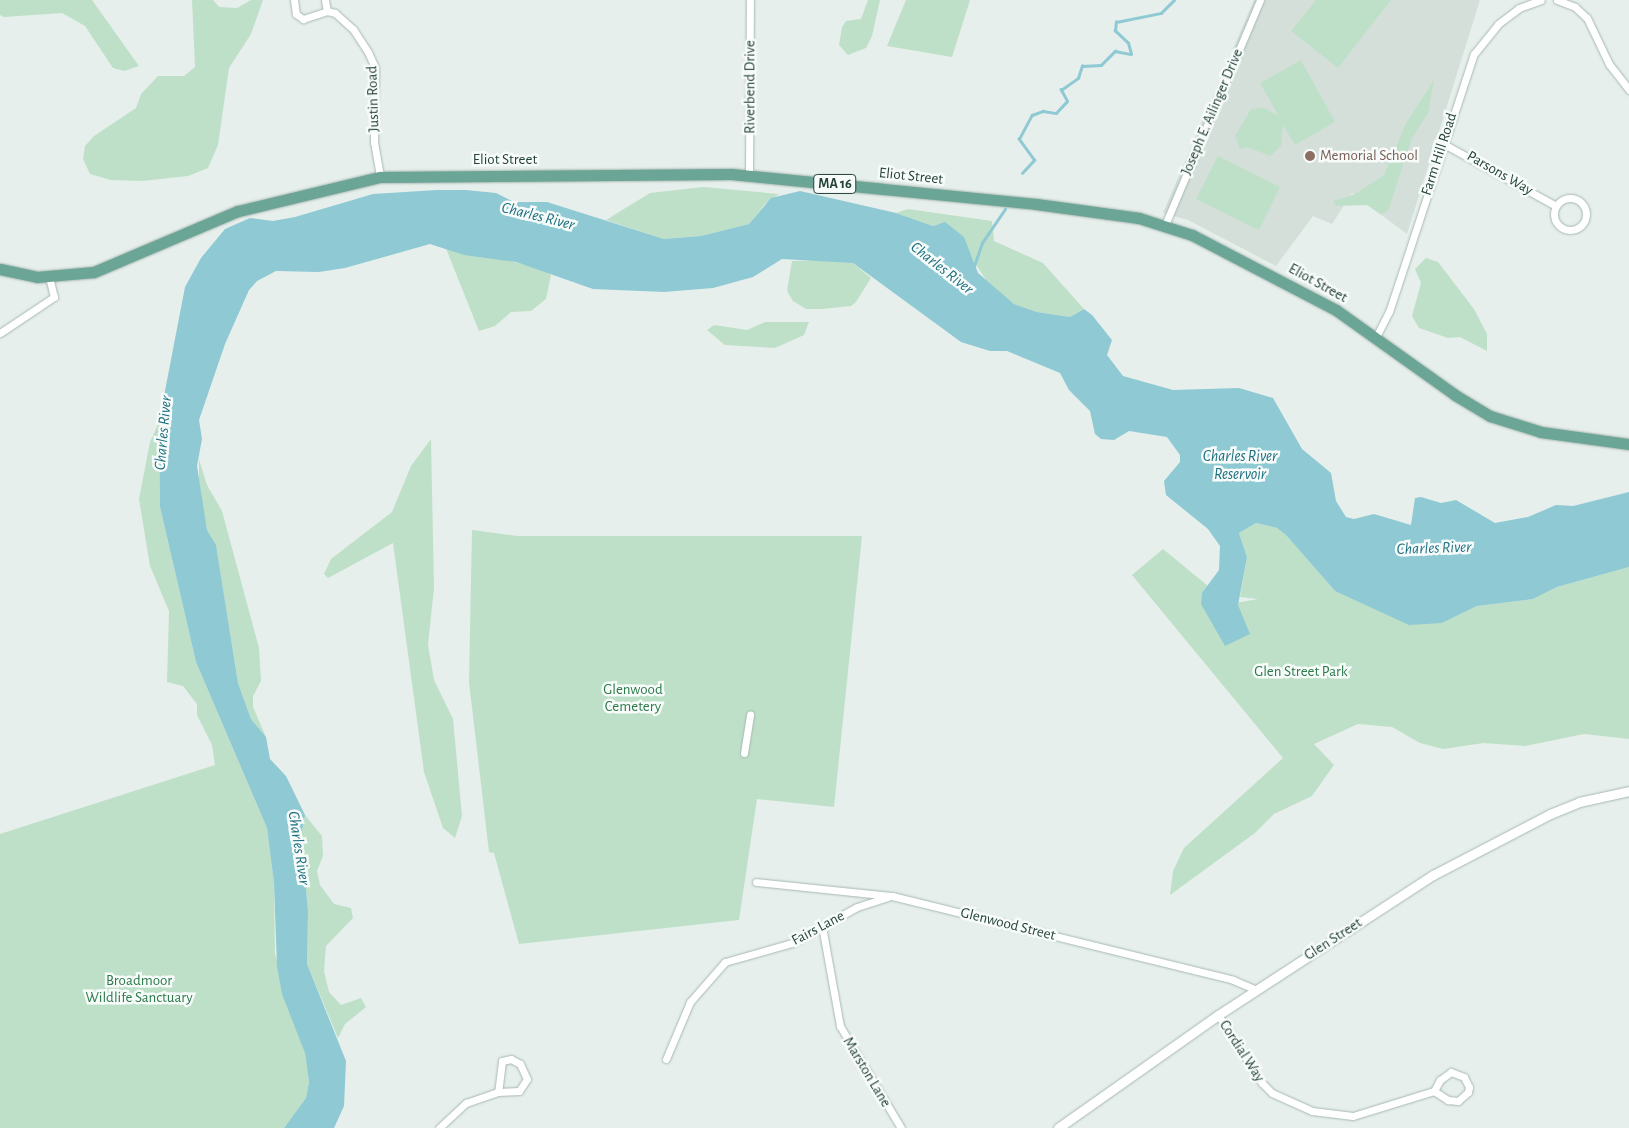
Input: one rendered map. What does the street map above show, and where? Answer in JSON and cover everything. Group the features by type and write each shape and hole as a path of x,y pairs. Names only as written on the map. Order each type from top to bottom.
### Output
{"main road":[{"name":"Eliot Street","path":"0,269 49,277 94,272 238,211 380,177 749,175 1056,206 1165,225 1284,282 1376,337 1455,395 1490,416 1541,432 1629,444"}],"street":[{"path":"294,0 296,14 302,19 327,11 325,0"},
{"name":"Riverbend Drive","path":"749,175 750,0"},
{"name":"Joseph E. Ailinger Drive","path":"1165,225 1260,0"},
{"name":"Farm Hill Road","path":"1376,337 1389,312 1465,74 1479,45 1507,17 1541,0"},
{"path":"1557,0 1574,7 1587,18 1609,64 1629,90"},
{"name":"Justin Road","path":"327,11 353,29 375,68 374,142 380,177"},
{"name":"Parsons Way","path":"1442,143 1556,206"},
{"path":"1568,198 1579,201 1586,212 1584,222 1577,228 1563,229 1554,218 1556,206 1568,198"},
{"path":"0,333 54,296 49,277"},
{"path":"744,753 750,714"},
{"name":"Glen Street","path":"1058,1128 1218,1015 1376,910 1481,848 1579,802 1629,792"},
{"name":"Glenwood Street","path":"756,882 892,896 1233,980 1256,990"},
{"name":"Fairs Lane","path":"666,1058 690,1002 725,962 742,955 792,942 857,907 892,896"},
{"name":"Marston Lane","path":"822,926 840,1026 901,1128"},
{"name":"Cordial Way","path":"1218,1015 1262,1083 1276,1096 1312,1111 1353,1116 1434,1091"},
{"path":"439,1128 466,1103 498,1092 519,1092 525,1086 527,1079 520,1064 511,1059 502,1061 498,1092"},
{"path":"1452,1072 1464,1077 1469,1087 1468,1092 1458,1101 1448,1100 1434,1091 1440,1080 1452,1072"}],"shaded area":[{"name":"Memorial School","path":"1254,0 1480,0 1407,234 1352,193 1332,224 1313,216 1276,266 1188,220 1163,213"}],"green space":[{"path":"0,0 92,0 139,66 124,71 113,68 85,26 62,13 4,17 0,15"},
{"path":"192,0 213,0 219,7 237,8 251,0 263,0 251,34 229,68 218,145 208,168 188,176 142,181 111,180 90,174 83,159 85,146 94,136 136,108 141,94 158,76 184,76 195,67"},
{"path":"868,0 880,0 872,36 866,48 848,55 839,45 842,27 846,21 861,19"},
{"path":"906,0 970,0 952,57 887,46"},
{"path":"1316,0 1391,0 1338,68 1291,31"},
{"path":"1301,60 1335,122 1295,145 1283,125 1281,146 1270,156 1247,147 1240,149 1235,136 1251,109 1263,108 1278,115 1260,83"},
{"path":"1434,80 1428,113 1412,138 1388,211 1380,214 1367,205 1336,206 1333,201 1355,194 1384,175 1406,123"},
{"path":"1218,156 1280,187 1259,230 1196,199"},
{"path":"703,187 779,194 765,204 749,224 701,236 664,239 606,220 650,193"},
{"path":"908,209 992,221 994,241 1043,263 1084,309 1070,317 1037,312 1014,304 988,283 969,254 939,224 933,226 896,213"},
{"path":"445,246 464,255 482,254 541,269 551,275 546,299 531,311 511,312 495,326 479,331"},
{"path":"1426,258 1438,262 1474,309 1487,334 1487,351 1460,337 1448,338 1419,328 1412,316 1421,283 1415,269"},
{"path":"841,260 853,263 871,278 856,302 851,306 806,309 793,301 787,291 792,261"},
{"path":"765,322 809,322 804,335 775,348 725,345 707,330 714,325 747,330"},
{"name":"Broadmoor Wildlife Sanctuary","path":"159,422 160,507 196,662 267,828 274,883 275,954 305,1053 309,1082 306,1098 284,1128 0,1128 0,834 215,765 212,745 197,715 197,704 183,686 167,682 169,611 150,566 139,499 150,442"},
{"path":"431,439 434,588 428,645 434,680 453,719 462,816 455,838 443,828 424,772 393,543 328,578 324,574 331,559 392,512 411,466"},
{"path":"199,459 207,485 222,511 259,648 261,681 253,696 253,707 266,737 251,719 238,683 216,546 207,530 199,490"},
{"name":"Glen Street Park","path":"1256,523 1277,528 1286,535 1335,591 1442,623 1477,606 1533,599 1557,587 1629,567 1629,739 1584,734 1525,746 1484,743 1443,749 1420,743 1392,727 1358,724 1314,744 1334,765 1312,796 1274,814 1255,833 1170,895 1173,871 1184,848 1283,758 1132,575 1163,549 1230,604 1258,599 1240,597 1247,557 1239,533"},
{"name":"Glenwood Cemetery","path":"472,530 518,536 862,536 834,807 757,799 739,920 519,944 494,853 489,852 469,682"},
{"path":"305,815 322,836 323,856 317,871 320,885 334,904 351,908 353,918 326,946 324,971 329,992 341,1005 361,998 366,1007 345,1024 338,1038 307,964 308,911 301,836"}],"water":[{"name":"Charles River Reservoir","path":"437,190 496,193 514,202 547,202 664,239 701,236 749,224 771,198 800,191 896,213 933,226 945,222 964,237 978,273 1014,304 1037,312 1070,317 1084,309 1092,315 1112,340 1107,355 1123,376 1173,390 1239,388 1273,398 1302,449 1331,473 1336,501 1346,517 1354,519 1374,514 1411,525 1415,498 1421,497 1441,503 1456,500 1495,523 1528,517 1556,505 1573,506 1629,492 1629,567 1557,587 1533,599 1477,606 1442,623 1409,625 1335,591 1286,535 1277,528 1256,523 1239,533 1247,557 1238,605 1250,634 1225,646 1201,604 1202,593 1219,570 1220,546 1208,529 1166,495 1164,481 1180,462 1180,455 1167,437 1129,431 1114,440 1101,439 1095,434 1090,411 1069,390 1060,373 1007,351 990,351 961,342 853,263 782,259 753,277 713,288 664,292 593,289 516,262 464,255 430,244 345,268 319,272 276,271 257,281 249,290 225,344 199,420 202,439 197,466 207,530 216,545 238,683 251,719 266,737 270,759 286,776 305,815 301,836 308,911 307,964 346,1061 344,1106 334,1128 284,1128 306,1098 309,1082 305,1053 282,994 277,966 274,883 267,828 196,662 160,507 159,422 185,287 201,258 225,229 250,218 273,221 295,217 373,194"}],"waterway":[{"path":"1022,173 1034,160 1019,139 1032,115 1043,111 1056,113 1067,101 1061,90 1078,78 1082,66 1101,65 1115,51 1131,54 1128,43 1115,31 1116,22 1161,13 1174,0"},
{"path":"973,269 982,243 1005,209"}],"place":[{"name":"Memorial School","path":"1310,156"}],"water label":[{"name":"Charles River","path":"538,216"},
{"name":"Charles River","path":"942,268"},
{"name":"Charles River","path":"163,433"},
{"name":"Charles River","path":"1434,548"},
{"name":"Charles River","path":"299,848"}]}
